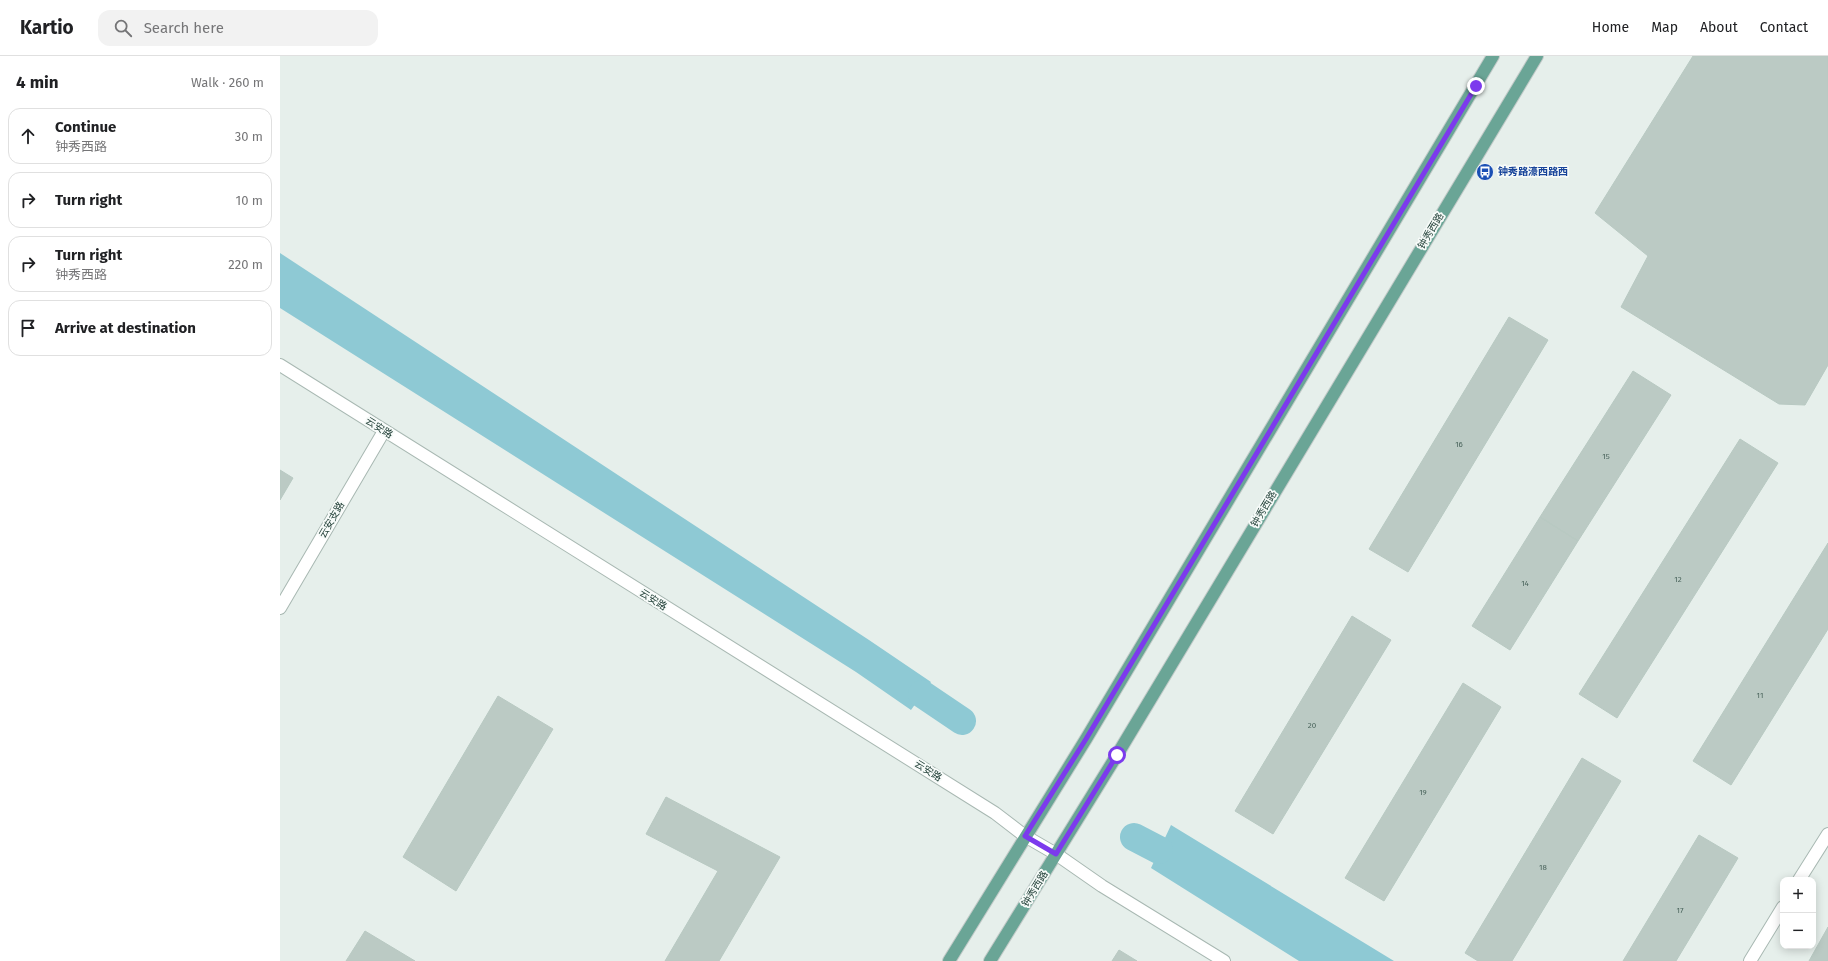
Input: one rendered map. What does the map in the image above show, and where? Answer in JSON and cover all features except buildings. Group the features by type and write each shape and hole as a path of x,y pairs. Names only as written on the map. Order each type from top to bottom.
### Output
{"main road":[{"path":"949,961 1090,732 1494,56"},
{"name":"钟秀西路","path":"990,961 1537,56"}],"street":[{"name":"云安路","path":"280,366 995,813 1025,836 1056,854 1102,886 1224,961"},
{"name":"云安支路","path":"280,608 384,431"},
{"path":"1802,877 1828,834"},
{"path":"1750,961 1780,912"}],"water":[{"path":"280,253 931,682 911,710 856,672 280,308"},
{"path":"1171,825 1394,961 1299,961 1151,868"}],"waterway":[{"path":"922,694 962,721"},
{"path":"1134,837 1159,850"}],"place":[{"name":"钟秀路濠西路西","path":"1485,172"}],"route":[{"path":"1117,755 1056,854 1025,836 1086,739 1476,86"}]}
